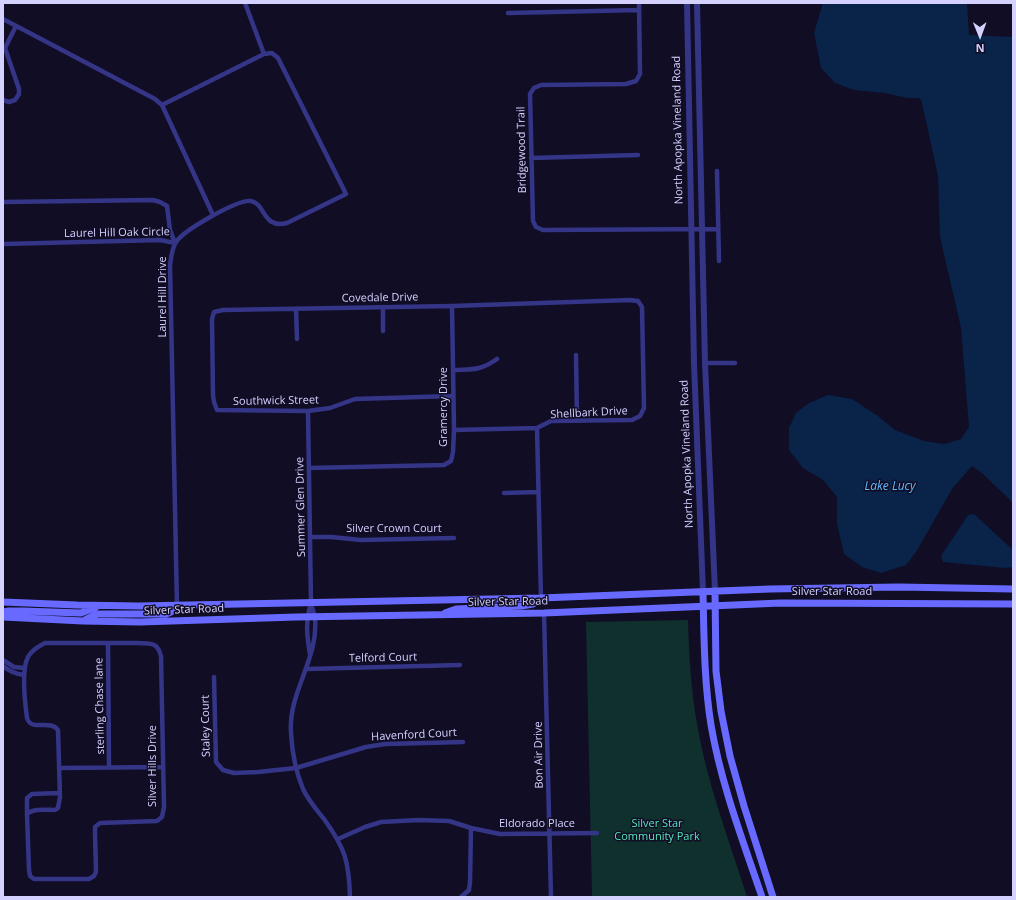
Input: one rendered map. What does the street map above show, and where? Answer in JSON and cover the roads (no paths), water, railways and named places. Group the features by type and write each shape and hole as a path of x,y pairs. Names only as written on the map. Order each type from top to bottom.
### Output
{"main road":[{"name":"Silver Star Road","path":"3,602 100,606 177,606 541,598 714,591 899,587 1013,589"},
{"name":"North Apopka Vineland Road","path":"714,591 716,671 721,711 730,756 773,897"},
{"name":"North Apopka Vineland Road","path":"703,592 707,691 711,726 723,776 762,897"},
{"path":"440,615 456,609 521,606 533,604 541,598"},
{"name":"Silver Star Road","path":"3,617 140,622 307,617 544,613 797,603 1013,604"},
{"path":"3,612 23,611 81,613 100,606"},
{"path":"83,621 97,614 166,614 171,612 177,606"}],"street":[{"path":"162,105 264,54 245,3"},
{"name":"Bridgewood Trail","path":"639,3 640,74 636,81 626,84 541,85 534,88 530,94 533,221 536,227 543,230 718,229"},
{"name":"North Apopka Vineland Road","path":"687,3 694,363 703,592"},
{"name":"North Apopka Vineland Road","path":"697,3 705,363 714,591"},
{"path":"508,13 639,10"},
{"path":"3,19 155,99 162,105 213,215"},
{"path":"3,100 9,102 15,100 19,94 19,89 4,48 16,26"},
{"name":"Laurel Hill Drive","path":"177,606 170,265 175,243 181,236 213,215 244,201 252,201 258,204 266,217 274,223 281,224 287,223 346,194 278,58 272,53 264,54"},
{"path":"531,158 638,155"},
{"path":"717,171 719,261"},
{"name":"Laurel Hill Oak Circle","path":"3,202 152,200 167,206 170,230 175,243"},
{"name":"Laurel Hill Oak Circle","path":"3,244 160,240 175,243"},
{"name":"Covedale Drive","path":"217,410 213,394 212,319 214,312 223,310 452,306 630,300 638,301 642,307"},
{"name":"Gramercy Drive","path":"309,468 444,465 451,461 454,430 452,306"},
{"path":"382,307 383,331"},
{"name":"Shellbark Drive","path":"454,430 537,428 551,421 632,420 640,416 644,408 642,307"},
{"path":"296,308 297,339"},
{"path":"576,355 578,420"},
{"path":"453,370 477,369 486,366 497,359"},
{"path":"705,363 735,363"},
{"name":"Southwick Street","path":"217,410 308,411 330,408 355,399 453,396"},
{"name":"Summer Glen Drive","path":"308,411 311,603"},
{"path":"537,428 541,598"},
{"path":"504,493 538,492"},
{"name":"Silver Crown Court","path":"310,537 331,537 361,540 454,538"},
{"path":"311,603 315,617 315,634 310,657 299,684 293,708 291,732 296,768 303,788 309,800 338,839 346,859 350,878 350,897"},
{"path":"310,657 306,634 307,617 311,603"},
{"name":"Bon Air Drive","path":"544,613 551,897"},
{"name":"Silver Hills Drive","path":"45,643 153,644 158,648 161,656 164,807 162,817 157,821 100,823 95,827 96,872 94,876 89,879 34,879 30,876 27,814 34,810 55,810 58,808 60,793 58,730 48,726 31,725 28,722 25,698 24,668 28,657 37,647 45,643"},
{"name":"sterling Chase lane","path":"108,643 110,768"},
{"path":"3,660 14,667 24,668"},
{"path":"3,666 8,671 24,675"},
{"name":"Telford Court","path":"306,669 460,666"},
{"name":"Staley Court","path":"214,677 216,762 223,770 234,772 252,772 296,768"},
{"name":"Havenford Court","path":"296,768 366,747 385,744 463,742"},
{"path":"59,768 163,767"},
{"path":"27,814 27,798 32,794 60,793"},
{"name":"Eldorado Place","path":"338,839 365,827 381,822 418,820 449,821 470,828 500,834 597,833"},
{"path":"461,897 469,890 470,828"}],"water":[{"name":"Lake Lucy","path":"823,3 967,3 969,35 1013,37 1013,503 983,474 972,466 952,489 916,552 906,565 881,573 862,567 844,554 837,524 837,497 823,480 803,468 789,450 789,428 796,413 809,403 828,395 852,399 878,416 895,430 924,441 944,444 961,439 969,427 961,328 940,237 938,176 920,98 907,98 885,93 854,90 835,83 821,68 814,33"},
{"path":"974,514 1013,550 1013,567 1005,568 943,562 941,556 968,515"}],"park label":[{"name":"Silver Star Community Park","path":"657,830"}]}
